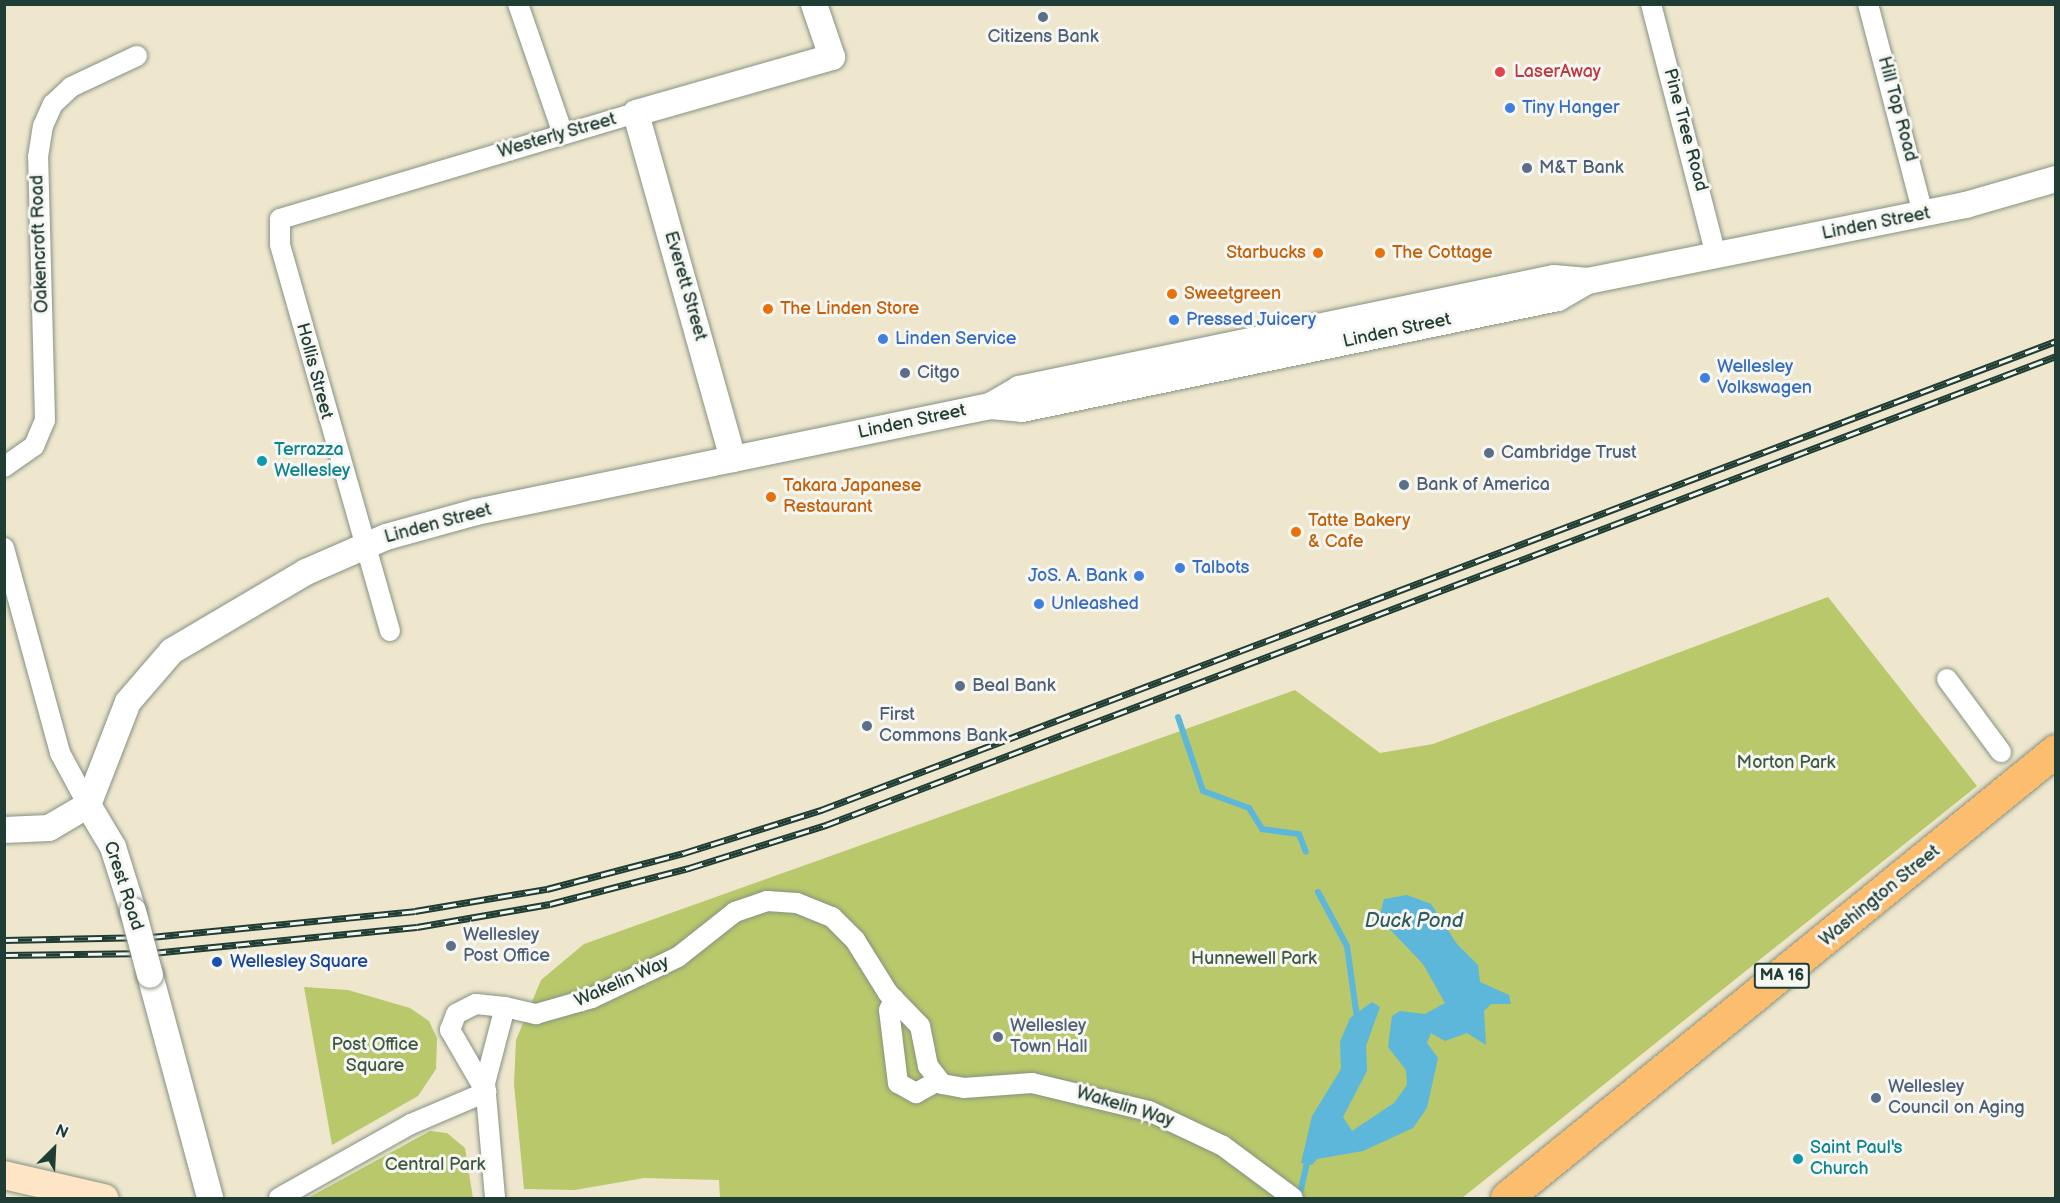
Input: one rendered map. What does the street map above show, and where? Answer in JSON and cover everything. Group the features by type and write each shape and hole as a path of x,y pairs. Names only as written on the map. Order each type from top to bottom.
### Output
{"main road":[{"name":"Washington Street","path":"1508,1198 2055,751"},
{"path":"4,1175 34,1191 104,1198"}],"street":[{"path":"518,4 563,134"},
{"name":"Westerly Street","path":"283,214 832,57 814,4"},
{"name":"Pine Tree Road","path":"1651,4 1716,255"},
{"name":"Hill Top Road","path":"1868,4 1923,214"},
{"name":"Oakencroft Road","path":"4,467 34,446 45,420 38,157 43,126 53,104 71,87 137,56"},
{"name":"Everett Street","path":"636,113 733,459"},
{"name":"Linden Street","path":"88,805 120,717 159,662 270,592 364,545 463,515 733,459 990,406 1022,409 1558,298 1588,281 1923,214 2055,179"},
{"name":"Hollis Street","path":"283,214 280,244 390,631"},
{"name":"Crest Road","path":"4,548 60,753 113,847 133,911 210,1198"},
{"path":"1947,679 2001,752"},
{"path":"4,830 49,828 88,805"},
{"name":"Wakelin Way","path":"486,1092 454,1046 450,1024 469,1005 505,1007 542,1014 608,992 678,957 726,916 779,901 812,908 836,921 894,999 920,1026 928,1066 938,1081 958,1088 1032,1083 1135,1106 1209,1138 1291,1197"},
{"path":"894,999 889,1010 898,1083 916,1093 938,1081"},
{"path":"495,1198 486,1092 487,1063 505,1007"},
{"path":"279,1198 411,1124 486,1092"}],"green space":[{"name":"Hunnewell Park","path":"1828,597 1977,786 1462,1198 720,1198 719,1180 644,1178 575,1190 524,1189 514,1084 516,1040 541,980 584,944 1295,690 1380,753 1433,744"},
{"name":"Post Office Square","path":"304,987 348,990 410,1008 429,1021 437,1038 436,1069 418,1096 332,1145"},
{"name":"Central Park","path":"430,1131 447,1133 465,1148 473,1198 308,1198"}],"water":[{"name":"Duck Pond","path":"1407,895 1431,904 1457,944 1478,965 1480,982 1509,995 1511,1004 1491,1004 1484,1011 1486,1045 1467,1033 1445,1041 1431,1033 1427,1043 1438,1058 1427,1108 1413,1128 1363,1151 1317,1159 1312,1165 1301,1163 1312,1116 1341,1069 1340,1042 1350,1018 1372,1002 1380,1007 1366,1046 1367,1071 1343,1117 1352,1131 1394,1103 1407,1085 1406,1070 1388,1047 1392,1016 1400,1011 1425,1014 1445,1003 1423,964 1379,918 1384,899"}],"waterway":[{"path":"1178,717 1203,791 1249,808 1262,829 1299,834 1306,852"},
{"path":"1318,892 1347,946 1357,1018"},
{"path":"1299,1198 1308,1158"}],"railway":[{"path":"4,940 151,937 415,911 547,889 684,853 821,810 2056,341"},
{"path":"4,955 152,953 417,927 550,904 689,868 826,825 2056,356"}],"place":[{"name":"Citizens Bank","path":"1043,17"},
{"name":"LaserAway","path":"1500,72"},
{"name":"Tiny Hanger","path":"1510,108"},
{"name":"M&T Bank","path":"1527,168"},
{"name":"Starbucks","path":"1318,253"},
{"name":"The Cottage","path":"1380,253"},
{"name":"Sweetgreen","path":"1172,294"},
{"name":"The Linden Store","path":"768,309"},
{"name":"Pressed Juicery","path":"1174,320"},
{"name":"Linden Service","path":"883,339"},
{"name":"Citgo","path":"905,373"},
{"name":"Wellesley Volkswagen","path":"1705,378"},
{"name":"Cambridge Trust","path":"1489,453"},
{"name":"Terrazza Wellesley","path":"262,461"},
{"name":"Bank of America","path":"1404,485"},
{"name":"Takara Japanese Restaurant","path":"771,497"},
{"name":"Tatte Bakery & Cafe","path":"1296,532"},
{"name":"Talbots","path":"1180,568"},
{"name":"JoS. A. Bank","path":"1139,576"},
{"name":"Unleashed","path":"1039,604"},
{"name":"Beal Bank","path":"960,686"},
{"name":"First Commons Bank","path":"867,726"},
{"name":"Wellesley Post Office","path":"451,946"},
{"name":"Wellesley Square","path":"217,962"},
{"name":"Wellesley Town Hall","path":"998,1037"},
{"name":"Wellesley Council on Aging","path":"1876,1098"},
{"name":"Saint Paul's Church","path":"1798,1159"}],"park label":[{"name":"Morton Park","path":"1786,763"}]}
